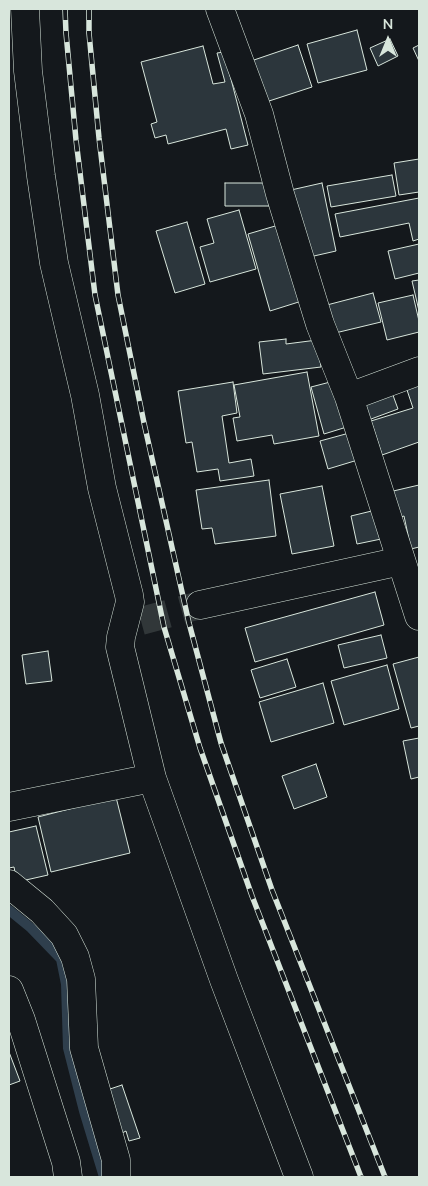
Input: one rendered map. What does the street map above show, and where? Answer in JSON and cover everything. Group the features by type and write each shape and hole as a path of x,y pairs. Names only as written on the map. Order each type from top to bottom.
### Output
{"street":[{"path":"25,9 28,71 54,263 84,395 102,488 129,595 133,623 121,637 120,647 152,778 224,980 299,1177"},
{"path":"220,9 259,114 280,194 320,324 349,397 419,616"},
{"path":"349,397 419,371"},
{"path":"200,605 401,561"},
{"path":"9,807 152,778"},
{"path":"9,884 47,917 64,935 75,957 81,978 84,1048 116,1160 116,1177"},
{"path":"9,990 22,1020 66,1162 68,1177"}],"building":[{"path":"357,30 367,70 318,83 307,44"},
{"path":"390,39 398,56 378,66 370,48"},
{"path":"298,45 312,87 266,102 251,61"},
{"path":"419,45 419,61 413,48"},
{"path":"203,46 213,84 225,82 217,53 224,52 248,145 231,149 226,129 168,144 166,135 155,138 151,124 157,122 141,62"},
{"path":"419,159 419,192 399,195 394,163"},
{"path":"392,175 396,196 331,207 327,186"},
{"path":"225,183 269,183 269,206 225,206"},
{"path":"322,183 336,251 305,258 291,190"},
{"path":"419,198 419,239 413,241 409,223 340,237 335,214"},
{"path":"239,210 256,269 210,282 200,247 214,243 207,219"},
{"path":"187,222 205,284 175,293 156,231"},
{"path":"282,224 305,300 270,311 248,234"},
{"path":"419,244 419,273 395,279 388,251"},
{"path":"419,280 419,311 412,281"},
{"path":"373,293 381,322 331,334 323,306"},
{"path":"413,295 419,321 419,332 387,340 378,303"},
{"path":"286,339 286,344 317,340 321,367 263,374 259,342"},
{"path":"307,372 319,436 274,444 272,435 237,441 233,418 240,417 234,385"},
{"path":"419,373 419,442 382,455 371,421 413,408 403,378"},
{"path":"338,380 350,426 324,434 311,387"},
{"path":"233,382 237,413 222,416 229,463 251,459 254,476 220,481 218,469 197,472 192,442 186,443 178,391"},
{"path":"390,387 398,409 363,422 355,399"},
{"path":"353,432 361,459 328,469 320,441"},
{"path":"269,480 276,536 215,544 212,528 202,529 196,490"},
{"path":"419,485 419,547 411,549 404,516 394,519 389,492"},
{"path":"322,486 334,546 292,554 280,494"},
{"path":"380,509 386,538 357,544 351,516"},
{"path":"375,592 384,625 255,662 245,628"},
{"path":"381,635 387,658 344,668 338,645"},
{"path":"48,651 52,681 26,684 22,655"},
{"path":"419,657 419,726 411,728 393,664"},
{"path":"287,659 296,687 260,698 251,670"},
{"path":"387,665 399,709 344,725 331,681"},
{"path":"323,683 334,723 271,742 259,702"},
{"path":"419,738 419,777 411,779 403,741"},
{"path":"316,764 327,797 294,809 282,776"},
{"path":"116,797 130,853 51,872 38,817"},
{"path":"36,826 48,875 17,882 14,867 9,868 9,832"},
{"path":"9,1052 20,1081 9,1085"},
{"path":"122,1085 140,1138 129,1141 126,1131 122,1133 107,1090"}],"waterway":[{"path":"9,910 31,928 61,959 66,984 68,1048 84,1111 104,1177"}],"tunnel":[{"path":"141,621 200,605"}],"railway":[{"path":"65,9 76,140 95,295 164,627 200,748 252,896 361,1177"},
{"path":"89,9 89,33 99,138 118,295 144,423 189,623 221,743 272,890 385,1177"}]}
